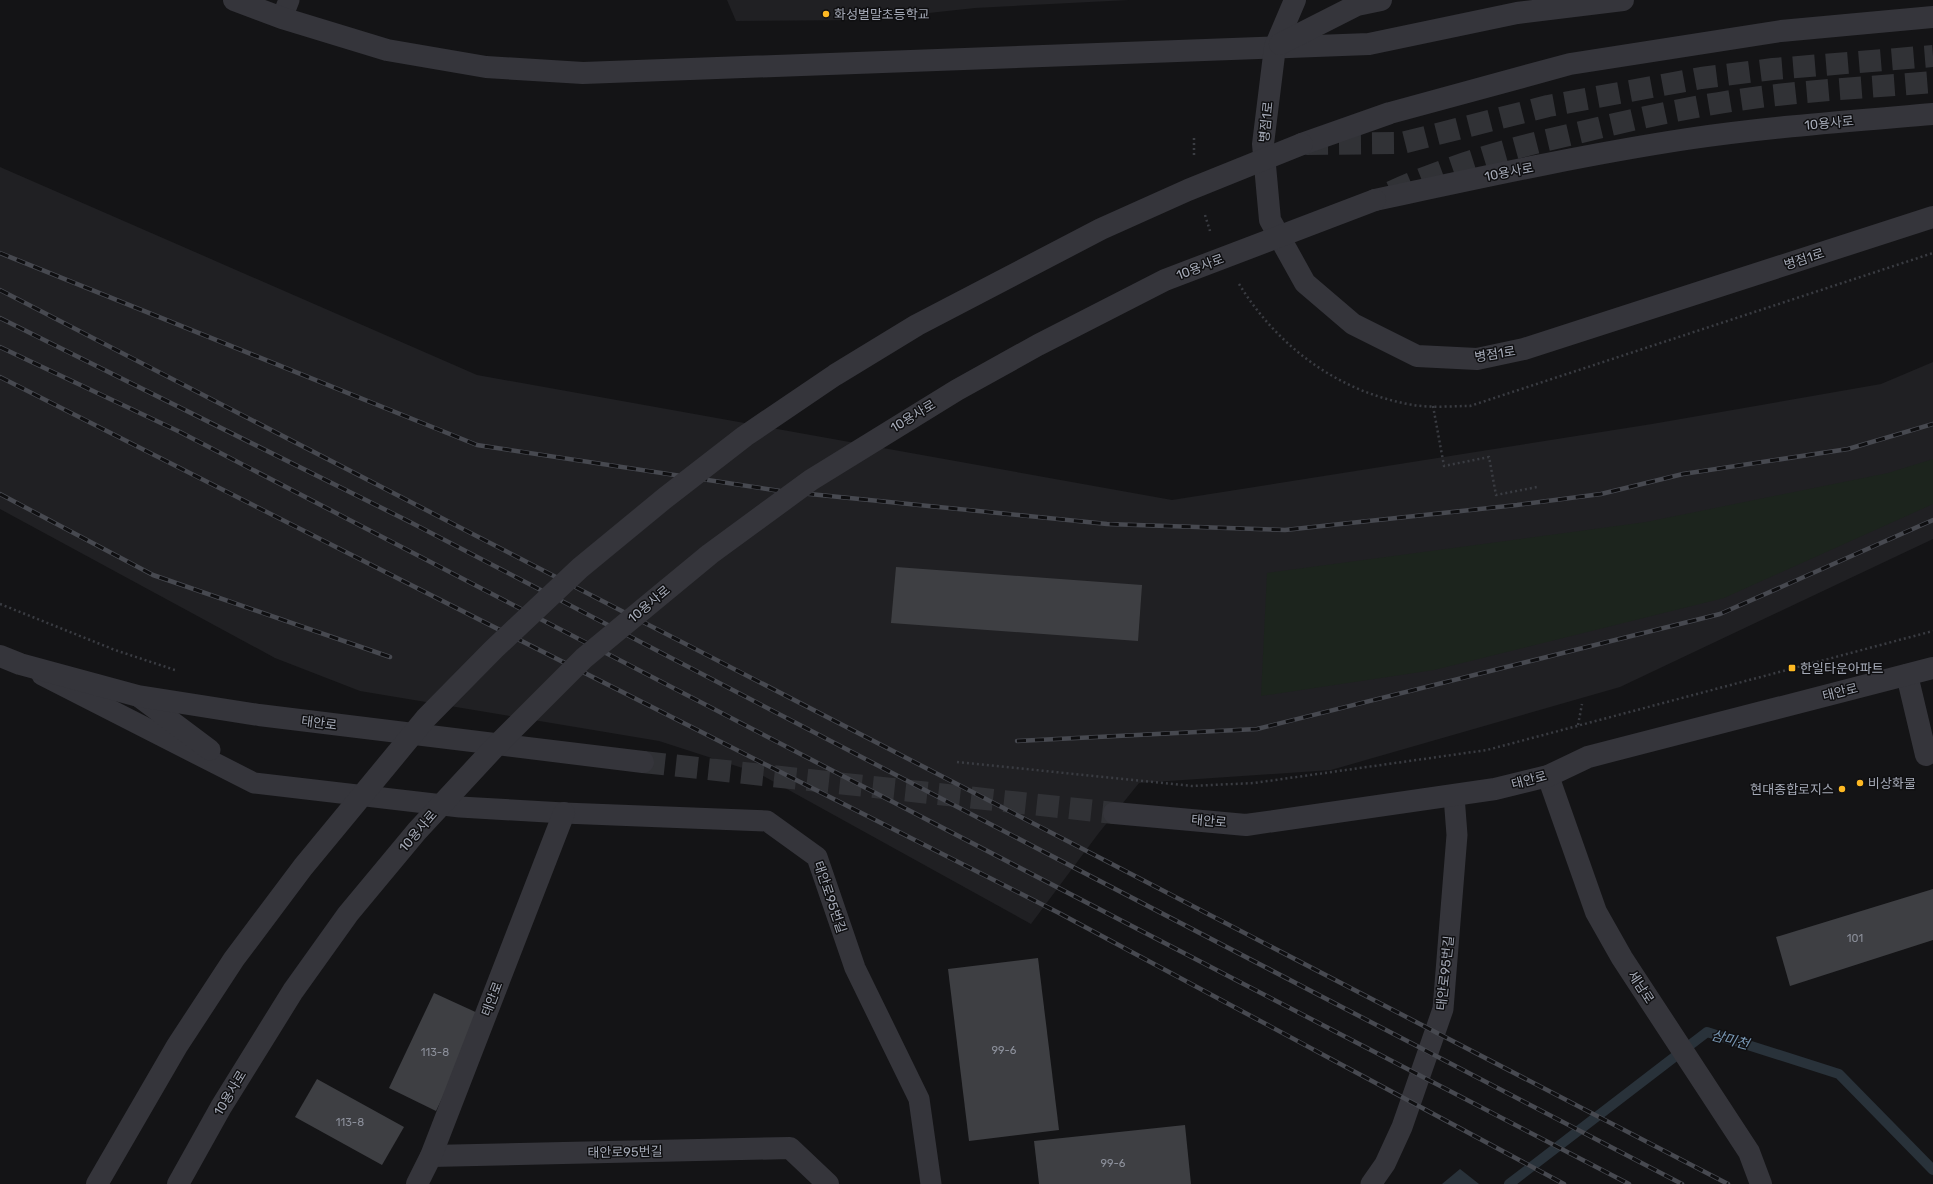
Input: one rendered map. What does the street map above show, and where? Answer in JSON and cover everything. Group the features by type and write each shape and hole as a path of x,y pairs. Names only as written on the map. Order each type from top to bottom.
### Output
{"street":[{"path":"234,0 286,9 387,50 486,67 583,73 1369,44 1517,13 1623,0"},
{"name":"병점1로","path":"1295,0 1275,47 1263,144 1270,220 1305,283 1353,324 1417,356 1478,358 1524,349 1933,217"},
{"path":"1275,47 1357,5 1381,0"},
{"path":"97,1184 177,1046 234,959 303,867 426,718 494,649 580,568 665,498 745,436 835,375 917,325 1101,229 1188,190 1302,144 1390,113 1570,64 1780,31 1933,17"},
{"name":"10용사로","path":"178,1184 221,1107 293,991 348,914 417,831 494,748 584,658 710,554 811,480 886,433 957,390 1038,344 1165,280 1375,200 1574,160 1686,140 1801,125 1933,114"},
{"name":"태안로","path":"0,656 20,664 138,696 259,715 643,762"},
{"name":"태안로","path":"1114,814 1246,824 1454,796 1495,789 1548,776 1588,757 1933,668"},
{"path":"1907,675 1926,755"},
{"name":"세남로","path":"1548,776 1596,912 1622,958 1749,1152 1761,1184"},
{"name":"태안로","path":"417,1184 431,1156 564,813"},
{"name":"태안로95번길","path":"431,1156 790,1148 828,1184"}],"lane":[{"path":"20,664 254,783"},
{"path":"138,696 254,783"},
{"name":"태안로95번길","path":"254,783 460,807 564,813 767,821 817,857 855,968 919,1099 931,1184"},
{"name":"태안로95번길","path":"1371,1184 1385,1164 1402,1127 1443,1009 1457,835 1454,796"}],"path":[{"path":"1433,406 1444,466 1489,457 1496,495 1537,487"},
{"path":"0,604 116,650 180,671"},
{"path":"957,762 1192,786 1254,783 1487,750 1933,631"},
{"path":"1578,725 1582,704"}],"shaded area":[{"name":"화성벌말초등학교","path":"727,0 1129,0 975,8 864,20 736,21"},
{"path":"0,167 477,375 1172,500 1652,424 1881,384 1933,362 1933,539 1620,687 1331,770 1139,783 1098,834 1031,924 758,773 659,741 360,691 275,658 0,509"},
{"path":"1933,459 1933,504 1724,598 1434,670 1261,696 1267,573 1646,522 1888,473"},
{"path":"1460,1169 1479,1184 1442,1184"}],"building":[{"path":"896,567 1142,585 1138,641 891,623"},
{"path":"1933,889 1933,940 1790,986 1776,937"},
{"path":"1038,958 1059,1130 969,1141 948,969"},
{"path":"434,993 482,1015 436,1111 389,1088"},
{"path":"317,1079 404,1127 382,1165 295,1117"},
{"path":"1185,1125 1191,1184 1039,1184 1034,1141"}],"waterway":[{"name":"삼미천","path":"1509,1184 1707,1032 1839,1074 1933,1170"}],"tunnel":[{"path":"1306,144 1402,143 1548,106 1701,78 1773,69 1933,56"},
{"path":"1391,192 1434,174 1500,152 1662,113 1772,96 1826,90 1933,82"},
{"path":"643,762 1114,813"}],"railway":[{"path":"0,253 477,445 780,491 1107,524 1285,530 1517,505 1601,494 1683,474 1848,449 1933,424"},
{"path":"0,290 1728,1184"},
{"path":"0,318 408,521 1682,1184"},
{"path":"0,347 180,432 1629,1184"},
{"path":"0,377 1059,913 1564,1184"},
{"path":"0,494 153,575 390,657"},
{"path":"1017,741 1257,729 1720,614 1933,520"}],"place":[{"name":"화성벌말초등학교","path":"826,14"},
{"name":"한일타운아파트","path":"1792,668"},
{"name":"비상화물","path":"1860,783"},
{"name":"현대종합로지스","path":"1842,789"}]}
